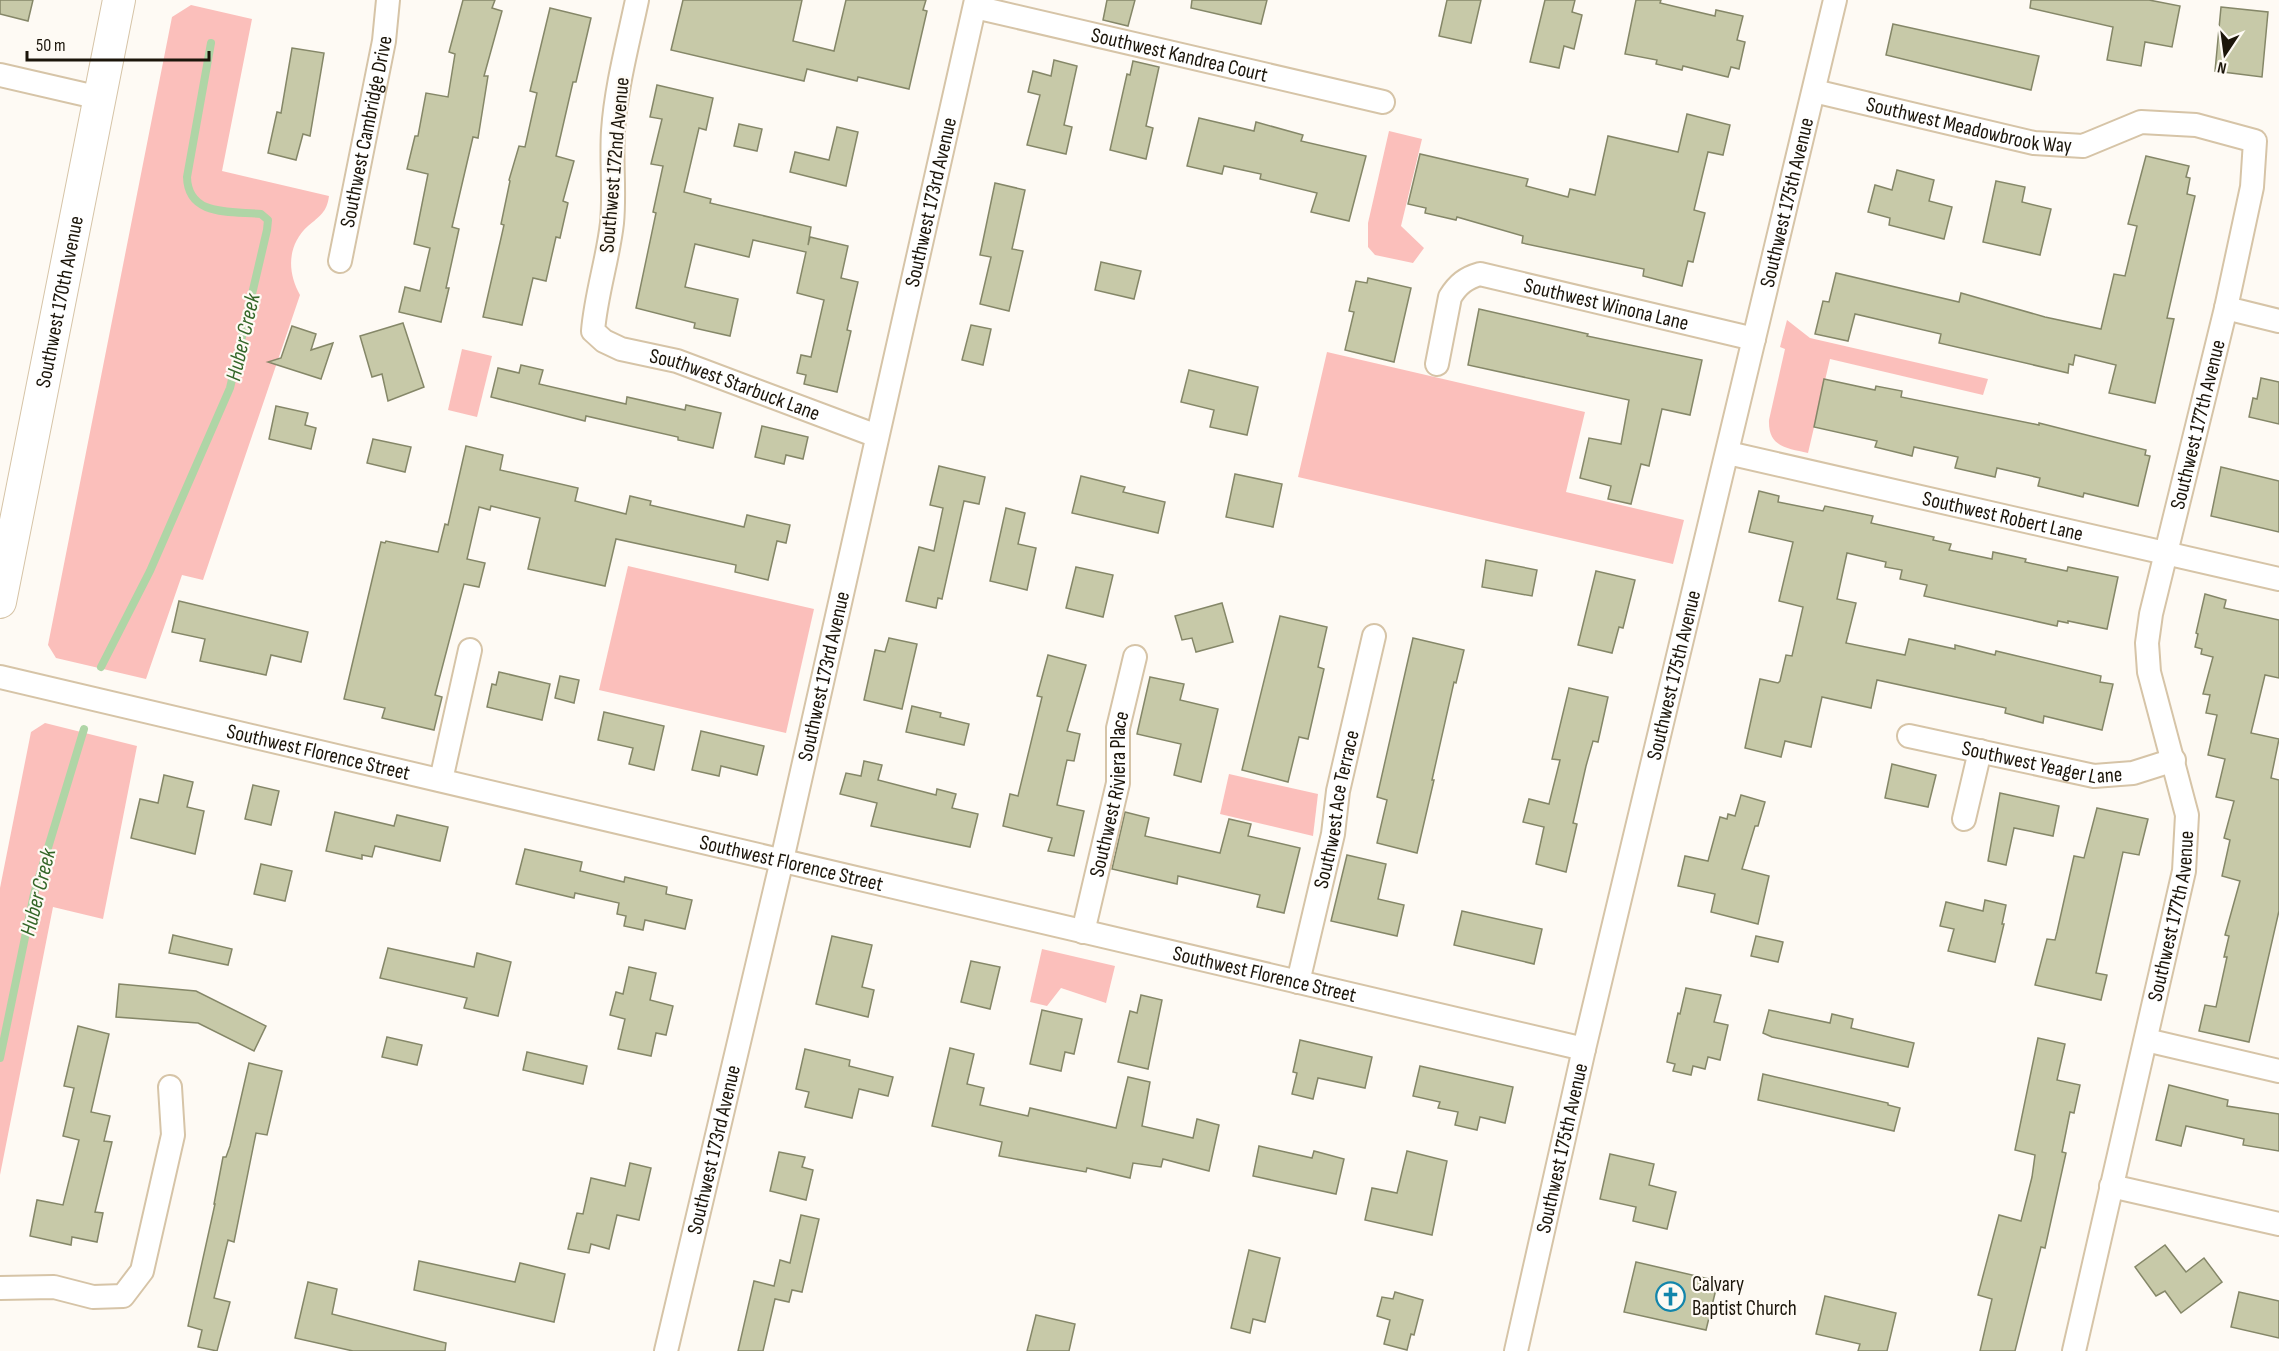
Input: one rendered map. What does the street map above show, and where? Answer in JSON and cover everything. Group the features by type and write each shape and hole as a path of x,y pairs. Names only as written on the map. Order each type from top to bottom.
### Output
{"main road":[{"name":"Southwest 170th Avenue","path":"0,602 119,0"}],"street":[{"name":"Southwest Cambridge Drive","path":"340,261 384,41 388,0"},
{"name":"Southwest 172nd Avenue","path":"593,331 595,305 610,242 616,100 637,0"},
{"name":"Southwest 175th Avenue","path":"1516,1351 1584,1049 1835,0"},
{"name":"Southwest Kandrea Court","path":"976,3 1383,102"},
{"name":"Southwest 173rd Avenue","path":"666,1351 782,860 976,3"},
{"path":"0,75 100,98"},
{"name":"Southwest Meadowbrook Way","path":"1814,91 2034,143 2083,146 2141,122 2196,125 2255,141 2252,187 2226,308"},
{"name":"Southwest Winona Lane","path":"1437,364 1450,297 1461,283 1472,276 1488,274 1754,339"},
{"path":"2226,308 2279,321"},
{"name":"Southwest 177th Avenue","path":"2074,1351 2184,871 2187,815 2149,672 2147,643 2151,614 2226,308"},
{"name":"Southwest Starbuck Lane","path":"593,331 604,341 621,349 677,361 877,436"},
{"name":"Southwest Robert Lane","path":"1728,453 2279,579"},
{"name":"Southwest Ace Terrace","path":"1298,982 1333,834 1338,791 1374,636"},
{"path":"441,780 471,650"},
{"name":"Southwest Riviera Place","path":"1083,932 1118,783 1118,728 1135,657"},
{"name":"Southwest Florence Street","path":"0,677 1584,1049"},
{"name":"Southwest Yeager Lane","path":"1909,736 2094,776 2133,773 2174,760"},
{"path":"1964,819 1980,751"},
{"path":"2146,1040 2279,1071"},
{"path":"0,1288 54,1287 93,1297 123,1296 142,1270 163,1180 173,1135 170,1087"},
{"path":"2111,1186 2279,1224"}],"shaded area":[{"path":"191,5 252,19 222,171 329,196 325,210 301,233 293,250 291,268 300,295 203,580 182,575 146,679 56,658 48,645 172,17"},
{"path":"1389,131 1422,139 1401,226 1424,248 1413,263 1375,255 1368,247 1368,223"},
{"path":"1787,320 1810,338 1988,379 1983,395 1830,359 1808,453 1780,445 1772,436 1769,420 1785,349 1780,347"},
{"path":"462,349 492,356 477,417 448,410"},
{"path":"1327,352 1585,412 1566,492 1684,520 1673,564 1298,477"},
{"path":"628,566 814,609 786,733 599,690"},
{"path":"45,723 137,746 103,919 53,907 0,1175 0,888 31,732"},
{"path":"1229,774 1318,794 1313,836 1220,814"},
{"path":"1042,949 1115,966 1106,1003 1061,988 1047,1006 1030,1002"}],"building":[{"path":"0,0 33,0 28,21 0,14"},
{"path":"463,0 495,0 492,8 502,11 484,76 488,76 478,138 473,137 452,227 459,229 441,322 399,312 405,287 420,291 430,248 414,244 428,174 407,169 415,136 418,136 426,93 448,97 455,54 449,52"},
{"path":"683,0 802,0 793,41 834,51 846,0 926,0 923,10 927,11 909,89 858,77 857,81 807,69 804,81 671,50"},
{"path":"1107,0 1135,0 1128,26 1103,20"},
{"path":"1192,0 1267,0 1261,24 1191,8"},
{"path":"1447,0 1481,0 1471,43 1439,36"},
{"path":"1545,0 1575,0 1572,12 1582,15 1574,49 1564,46 1559,68 1530,62"},
{"path":"1636,0 1661,0 1660,3 1715,16 1716,10 1743,16 1737,40 1745,42 1739,69 1731,67 1728,77 1683,66 1682,70 1656,64 1657,60 1625,54"},
{"path":"2031,0 2149,0 2180,6 2172,47 2145,42 2141,66 2107,60 2113,27 2030,8"},
{"path":"2221,7 2268,12 2262,77 2215,71"},
{"path":"550,8 591,18 556,156 574,161 563,201 568,203 560,238 556,237 546,281 533,278 522,325 483,317 504,225 501,224 509,180 519,146 525,147 537,93 530,91"},
{"path":"1893,24 2039,56 2031,90 1886,55"},
{"path":"292,48 324,53 310,136 303,134 296,160 268,153 277,112 281,113"},
{"path":"1054,60 1077,66 1064,125 1072,127 1066,154 1027,145 1040,95 1028,92 1033,71 1051,76"},
{"path":"1133,61 1159,67 1146,126 1153,128 1146,159 1110,150 1127,74 1130,75"},
{"path":"657,85 713,98 706,130 699,128 684,192 711,199 710,203 811,227 808,245 810,237 848,246 841,278 858,282 847,330 851,331 837,392 804,384 806,375 797,373 801,355 811,357 824,300 797,293 806,252 753,240 749,257 695,244 685,287 738,299 730,336 694,328 695,323 636,308 656,213 653,212 663,166 651,164 662,119 650,117"},
{"path":"1687,114 1730,125 1723,155 1708,152 1694,210 1705,213 1693,262 1688,261 1682,286 1643,276 1644,269 1522,243 1523,236 1457,217 1456,220 1425,213 1426,208 1408,204 1420,154 1528,179 1526,186 1568,197 1570,189 1595,195 1608,136 1678,152"},
{"path":"1199,118 1254,131 1256,122 1303,135 1301,141 1366,156 1349,221 1311,212 1317,193 1260,179 1261,174 1224,166 1222,174 1187,166"},
{"path":"739,124 762,129 757,151 734,146"},
{"path":"837,127 858,132 846,186 790,172 795,152 829,160"},
{"path":"2146,156 2189,166 2186,177 2190,178 2187,194 2195,196 2167,318 2174,319 2155,403 2109,393 2116,365 2075,355 2073,365 2069,364 2068,373 1939,343 1941,334 1855,314 1848,341 1815,334 1823,301 1829,302 1836,273 1959,302 1961,293 2045,317 2101,329 2114,274 2125,276 2137,226 2128,224"},
{"path":"1897,170 1934,180 1929,201 1952,207 1944,239 1889,225 1890,218 1868,212 1875,185 1892,190"},
{"path":"1996,181 2025,187 2022,202 2051,209 2040,255 1983,242"},
{"path":"995,183 1025,190 1012,249 1023,251 1009,311 980,304 991,257 980,255"},
{"path":"1101,262 1141,271 1134,299 1095,290"},
{"path":"1368,278 1411,288 1394,362 1345,350 1354,312 1349,311 1356,281 1367,283"},
{"path":"1479,309 1588,334 1587,336 1702,360 1690,415 1662,409 1649,466 1641,464 1631,504 1608,499 1611,486 1580,478 1589,438 1621,444 1629,400 1468,365"},
{"path":"403,323 424,387 388,401 382,374 372,377 360,336"},
{"path":"971,325 991,329 983,365 962,360"},
{"path":"292,326 316,334 311,350 333,343 321,379 268,362 281,358"},
{"path":"521,365 543,370 539,384 626,404 627,397 685,410 686,405 721,413 713,448 678,440 678,437 586,416 585,421 491,397 498,368 519,373"},
{"path":"1189,370 1258,387 1247,435 1210,427 1214,410 1181,402"},
{"path":"2261,378 2279,382 2279,424 2249,417 2253,398 2257,399"},
{"path":"1824,379 1875,390 1876,386 1902,391 1901,397 2039,425 2039,423 2146,450 2145,455 2150,456 2138,506 2084,493 2083,497 2038,486 2040,478 1997,468 1995,477 1955,468 1958,457 1914,447 1912,456 1875,447 1877,441 1814,427"},
{"path":"276,406 308,413 305,425 316,428 311,449 269,439"},
{"path":"762,426 808,437 803,459 786,455 784,464 755,457"},
{"path":"373,439 411,447 405,472 367,463"},
{"path":"466,446 503,455 500,470 578,488 575,501 626,514 630,496 651,501 650,505 744,527 747,515 790,525 786,543 777,541 768,580 735,572 736,565 616,539 605,586 528,569 540,518 491,506 490,510 479,507 467,559 485,563 479,587 464,584 435,695 442,697 434,730 382,718 385,708 344,699 381,542 386,541 438,552 445,524 448,525"},
{"path":"939,466 985,477 979,504 964,501 942,599 938,598 936,608 906,601 919,547 934,551 943,508 930,505"},
{"path":"2221,467 2279,481 2279,532 2211,516"},
{"path":"1235,474 1282,484 1273,527 1226,517"},
{"path":"1081,476 1125,487 1123,492 1165,502 1158,533 1072,513"},
{"path":"1759,491 1779,496 1778,502 1823,511 1825,506 1873,516 1871,523 1934,537 1933,540 1951,544 1949,550 1992,559 1993,552 2067,571 2068,567 2118,577 2107,629 2068,621 2068,623 2058,621 2057,626 1924,596 1927,585 1900,579 1902,570 1885,567 1886,562 1847,553 1837,599 1856,603 1846,643 1905,655 1909,639 1955,649 1955,645 1995,655 1996,651 2101,676 2100,682 2113,684 2102,730 2044,716 2043,723 2005,713 2006,708 1877,680 1871,708 1822,697 1811,747 1785,741 1781,757 1745,748 1760,679 1778,683 1780,681 1786,655 1792,656 1803,607 1779,601 1793,542 1749,532"},
{"path":"1006,508 1025,513 1018,544 1036,548 1027,590 990,581"},
{"path":"1486,560 1537,570 1532,596 1482,587"},
{"path":"1076,567 1113,575 1103,617 1066,608"},
{"path":"1596,571 1635,580 1623,628 1619,627 1612,653 1578,645"},
{"path":"2205,594 2226,600 2224,608 2279,620 2279,678 2265,675 2251,733 2279,739 2271,778 2279,780 2279,911 2249,1042 2199,1031 2205,1005 2216,1007 2227,957 2224,957 2229,936 2225,935 2240,881 2222,876 2230,840 2224,838 2234,801 2216,797 2225,759 2208,755 2217,715 2206,713 2210,695 2203,694 2213,657 2201,654 2202,649 2195,647"},
{"path":"179,601 308,632 301,662 271,655 266,675 200,661 205,639 172,632"},
{"path":"1222,603 1233,642 1196,652 1192,638 1182,640 1175,616"},
{"path":"1280,616 1327,627 1318,667 1324,669 1308,739 1299,737 1288,782 1242,770"},
{"path":"889,638 917,644 902,709 864,700 875,650 885,652"},
{"path":"1413,638 1464,650 1456,683 1454,682 1417,853 1377,843 1387,800 1377,797"},
{"path":"1048,655 1086,665 1067,731 1080,734 1074,761 1067,760 1057,805 1084,811 1074,856 1048,851 1052,838 1003,826 1010,794 1018,796 1042,697 1037,696"},
{"path":"499,672 550,684 542,720 487,707 492,684 496,685"},
{"path":"560,676 579,680 574,703 555,698"},
{"path":"1150,677 1184,684 1180,700 1218,709 1201,782 1174,775 1181,744 1137,734"},
{"path":"1569,688 1608,697 1598,742 1593,741 1586,766 1573,823 1577,824 1566,872 1536,864 1544,827 1523,822 1529,799 1549,804 1560,760 1552,759"},
{"path":"912,706 941,713 940,717 969,724 964,745 906,732"},
{"path":"604,712 664,726 654,770 629,764 633,748 598,740"},
{"path":"701,731 764,746 757,775 721,766 719,776 692,770"},
{"path":"864,761 882,765 878,780 936,795 937,789 956,794 952,808 978,814 970,847 871,826 877,803 840,794 846,773 861,776"},
{"path":"1892,764 1936,775 1928,807 1885,798"},
{"path":"164,775 193,782 187,807 204,811 195,854 131,838 140,799 158,803"},
{"path":"253,785 279,791 271,825 245,819"},
{"path":"2000,793 2059,806 2053,836 2014,828 2006,865 1988,861"},
{"path":"1741,795 1765,802 1742,869 1769,876 1758,924 1711,912 1715,894 1678,886 1685,856 1708,861 1720,817 1727,819 1728,814 1735,816"},
{"path":"2097,808 2148,819 2139,855 2123,852 2096,973 2107,975 2101,1000 2035,985 2047,939 2055,940 2074,856 2084,858"},
{"path":"335,812 394,826 397,815 448,827 440,861 375,846 372,857 362,855 362,859 326,851"},
{"path":"1125,812 1149,818 1145,836 1220,853 1229,819 1251,824 1248,836 1300,848 1284,913 1257,907 1260,895 1178,876 1177,884 1112,869"},
{"path":"525,849 582,862 580,871 624,882 625,877 667,887 666,894 692,900 685,929 645,920 643,930 624,926 626,916 617,914 619,903 575,893 574,898 516,884"},
{"path":"1347,855 1386,864 1378,899 1404,905 1397,936 1331,921"},
{"path":"261,864 292,871 285,901 254,894"},
{"path":"1985,900 2006,905 1995,962 1948,951 1954,929 1940,926 1946,902 1983,911"},
{"path":"1462,911 1542,929 1534,964 1454,945"},
{"path":"173,935 232,949 228,965 169,953"},
{"path":"832,936 872,945 862,987 874,990 868,1017 816,1004"},
{"path":"1756,936 1783,942 1778,962 1751,956"},
{"path":"388,948 474,967 477,953 511,962 498,1016 464,1008 467,998 380,978"},
{"path":"971,961 1000,967 990,1009 961,1002"},
{"path":"629,967 656,973 650,1000 673,1006 666,1035 656,1033 651,1056 618,1049 625,1019 610,1015 616,992 623,994"},
{"path":"119,984 196,991 266,1026 254,1051 198,1023 116,1017"},
{"path":"1686,988 1721,995 1714,1022 1728,1025 1720,1060 1708,1057 1705,1069 1693,1066 1691,1075 1673,1071 1675,1064 1667,1062"},
{"path":"1141,995 1162,1000 1148,1069 1118,1062 1130,1011 1137,1013"},
{"path":"1042,1010 1082,1019 1074,1054 1065,1052 1061,1071 1030,1064"},
{"path":"1769,1010 1830,1023 1832,1014 1853,1019 1851,1028 1914,1043 1908,1067 1772,1037 1763,1033"},
{"path":"78,1026 109,1034 91,1112 110,1116 104,1141 112,1142 95,1212 103,1213 97,1242 72,1237 71,1245 30,1236 37,1200 63,1205 79,1140 63,1136 74,1088 64,1086"},
{"path":"387,1037 422,1045 417,1065 382,1057"},
{"path":"2038,1038 2065,1044 2057,1080 2080,1085 2074,1113 2070,1112 2062,1152 2066,1153 2045,1248 2041,1247 2015,1351 1980,1351 1992,1299 1978,1295 1999,1215 2021,1221 2032,1177 2035,1155 2015,1150"},
{"path":"1300,1040 1372,1057 1365,1088 1318,1078 1313,1099 1292,1094 1297,1073 1293,1072"},
{"path":"950,1048 974,1054 967,1084 984,1088 980,1105 1028,1116 1030,1108 1116,1128 1128,1077 1150,1082 1142,1126 1193,1138 1197,1119 1219,1125 1209,1171 1163,1159 1161,1167 1133,1163 1130,1178 1087,1168 1086,1172 999,1156 1002,1142 932,1126"},
{"path":"805,1049 850,1060 849,1066 893,1077 888,1096 859,1089 852,1118 805,1107 809,1092 796,1089"},
{"path":"527,1052 587,1066 583,1084 523,1070"},
{"path":"249,1063 282,1071 267,1135 256,1133 234,1242 228,1240 214,1298 230,1302 217,1351 198,1347 202,1330 188,1326 223,1157 226,1157 230,1146"},
{"path":"1420,1066 1513,1087 1505,1123 1480,1117 1477,1130 1455,1125 1458,1112 1438,1108 1440,1102 1413,1096"},
{"path":"1763,1074 1888,1103 1888,1105 1900,1108 1894,1131 1758,1100"},
{"path":"2169,1085 2228,1100 2227,1106 2279,1114 2279,1151 2243,1145 2244,1139 2186,1126 2181,1146 2156,1140"},
{"path":"1259,1146 1312,1158 1314,1151 1344,1159 1336,1194 1253,1176"},
{"path":"1407,1151 1447,1161 1432,1235 1365,1220 1372,1188 1397,1193"},
{"path":"779,1152 805,1157 802,1167 813,1170 806,1200 770,1191"},
{"path":"1610,1154 1654,1164 1649,1185 1676,1192 1667,1229 1633,1221 1636,1207 1600,1199"},
{"path":"630,1163 651,1168 639,1220 617,1215 609,1249 591,1244 589,1253 568,1249 577,1213 583,1214 591,1178 625,1186"},
{"path":"801,1215 819,1219 802,1292 792,1290 789,1302 775,1299 763,1351 738,1351 754,1281 774,1286 780,1260 790,1263"},
{"path":"2165,1245 2186,1272 2204,1258 2222,1282 2181,1313 2165,1291 2156,1296 2135,1267"},
{"path":"1249,1250 1280,1258 1265,1322 1253,1319 1250,1333 1231,1328"},
{"path":"419,1261 515,1282 520,1263 565,1274 554,1322 414,1290"},
{"name":"Calvary Baptist Church","path":"1636,1262 1718,1281 1706,1330 1624,1312"},
{"path":"308,1282 337,1289 332,1314 446,1343 445,1351 353,1351 295,1338"},
{"path":"1395,1292 1423,1300 1414,1335 1411,1334 1407,1350 1384,1344 1390,1320 1377,1316 1382,1297 1393,1299"},
{"path":"2239,1292 2279,1301 2279,1338 2231,1327"},
{"path":"1825,1296 1896,1313 1887,1351 1858,1351 1860,1344 1816,1334"},
{"path":"1036,1315 1075,1324 1069,1351 1027,1351"}],"waterway":[{"name":"Huber Creek","path":"101,667 150,571 230,388 267,230 268,220 261,214 213,209 195,199 189,190 187,177 211,43"},
{"name":"Huber Creek","path":"0,1058 34,894 84,729"}],"place":[{"name":"Calvary Baptist Church","path":"1671,1296"}]}
